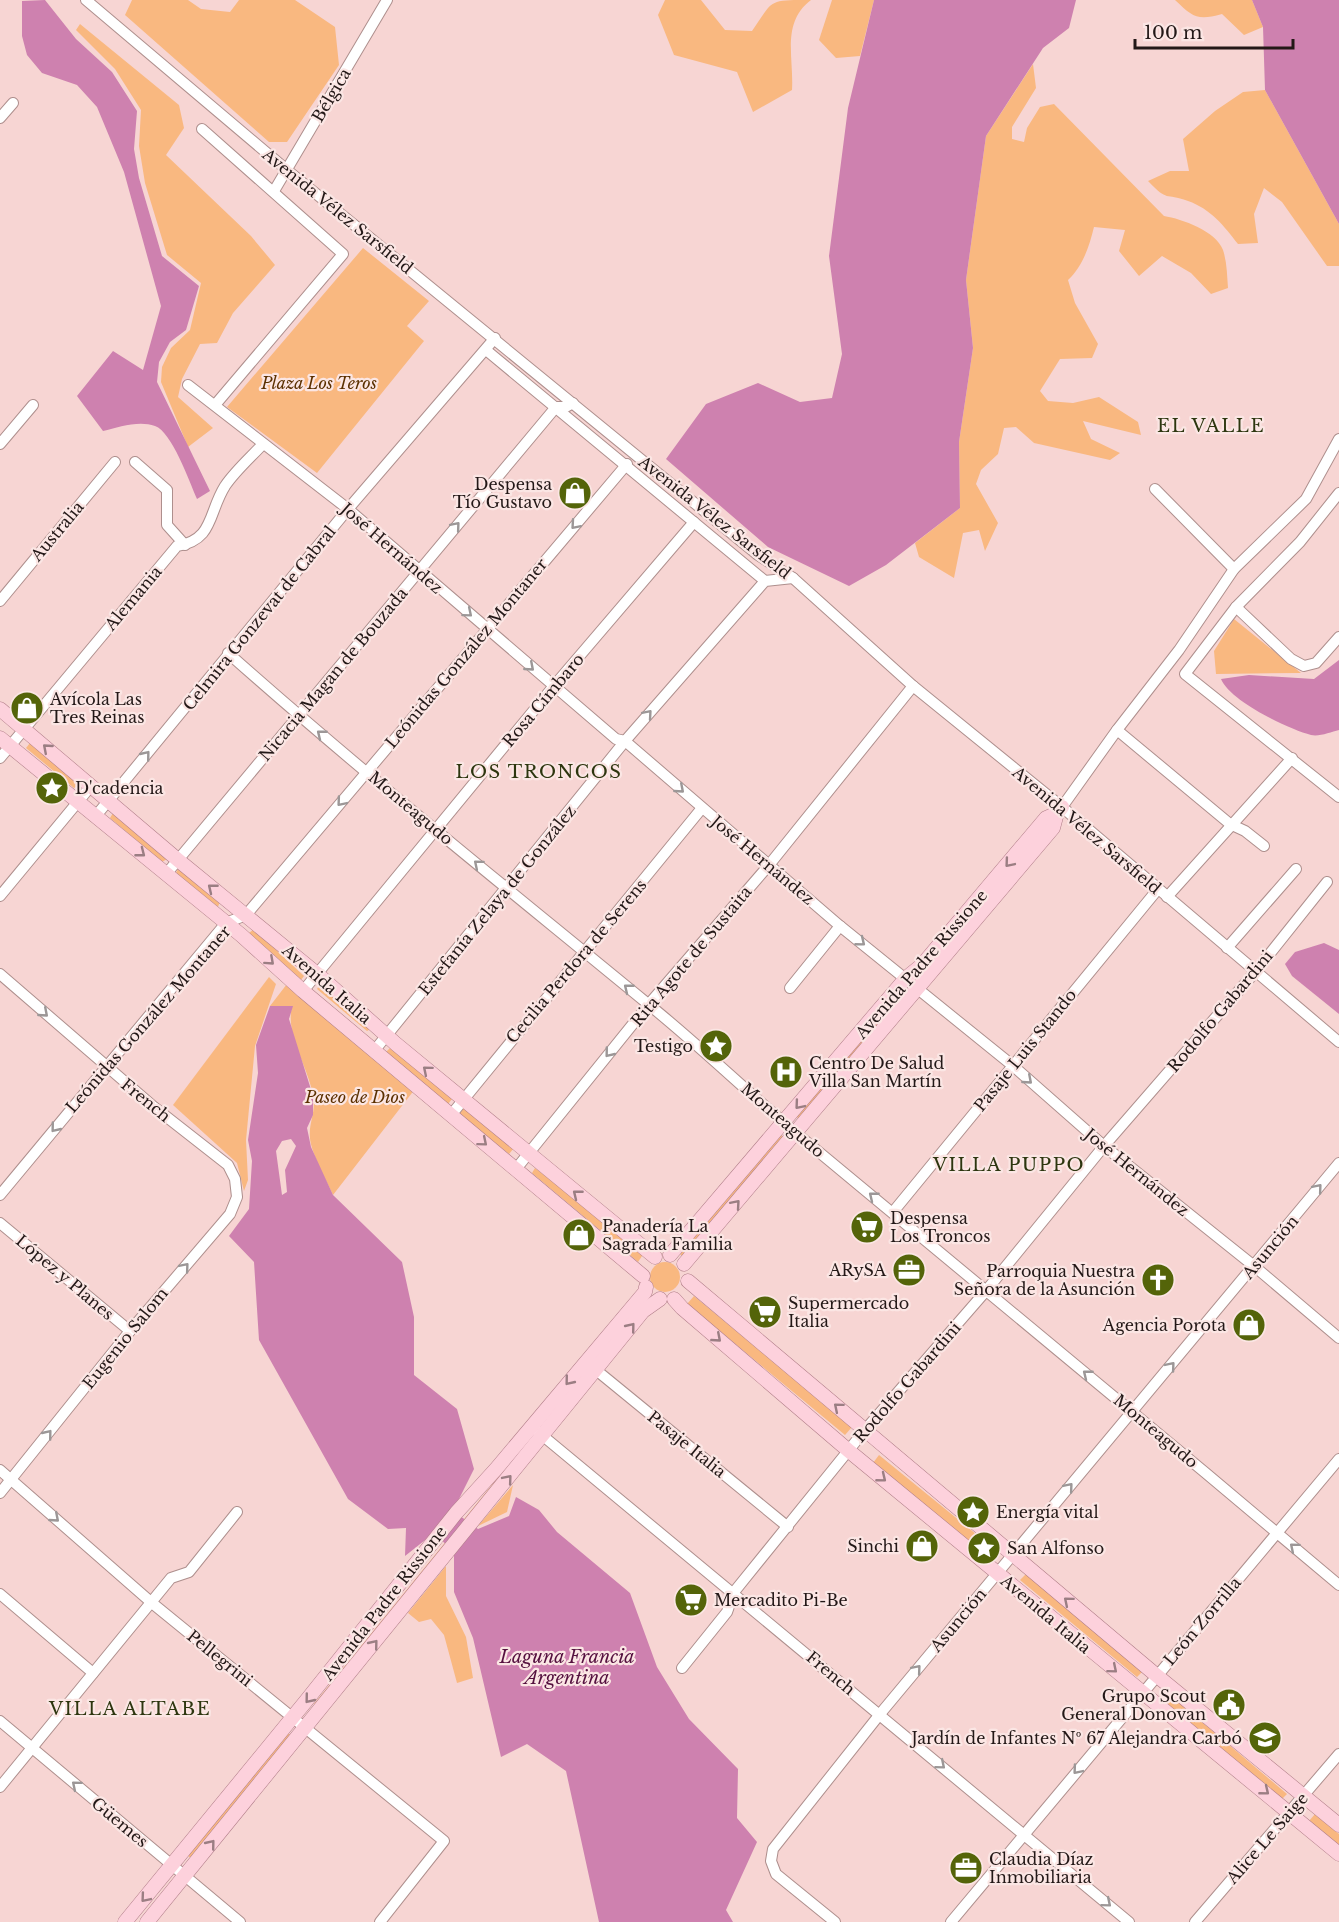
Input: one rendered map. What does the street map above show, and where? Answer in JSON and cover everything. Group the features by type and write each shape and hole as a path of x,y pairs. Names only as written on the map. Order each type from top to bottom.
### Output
{"main road":[{"name":"Avenida Italia","path":"0,709 178,860 319,975 386,1037 655,1257"},
{"name":"Avenida Italia","path":"5,742 167,873 303,991 516,1169 644,1282"},
{"name":"Avenida Padre Rissione","path":"670,1255 906,978 922,965 1046,818 1059,810"},
{"name":"Avenida Padre Rissione","path":"684,1264 1053,828 1059,810"},
{"path":"670,1255 684,1264 688,1281 683,1292 667,1299 644,1282 646,1266 655,1257 670,1255"},
{"name":"Avenida Italia","path":"688,1281 1339,1826"},
{"name":"Avenida Padre Rissione","path":"147,1922 544,1436 645,1292 644,1282"},
{"name":"Avenida Italia","path":"667,1299 997,1574 1339,1854"},
{"name":"Avenida Padre Rissione","path":"125,1922 456,1513 532,1427 643,1311 667,1299"}],"street":[{"name":"Avenida Vélez Sarsfield","path":"86,0 287,170 758,555 793,578 913,687 1339,1042"},
{"name":"Bélgica","path":"274,191 387,0"},
{"path":"0,118 13,103"},
{"name":"Avenida Vélez Sarsfield","path":"202,129 343,254 215,405"},
{"name":"Celmira Gonzevat de Cabral","path":"95,817 348,509 495,338"},
{"name":"Avenida Vélez Sarsfield","path":"486,350 627,464 765,581"},
{"name":"José Hernández","path":"188,385 348,509 553,687 616,739 625,741 840,926 1012,1065 1104,1146 1254,1266 1339,1338"},
{"path":"556,407 566,408 573,403"},
{"path":"0,444 33,405"},
{"name":"Nicacia Magan de Bouzada","path":"167,873 556,407"},
{"name":"Avenida Padre Rissione","path":"1059,810 1179,650 1234,569 1306,499 1339,439"},
{"name":"Alemania","path":"0,758 5,742 24,728 177,546 193,544 203,535 226,485 263,444"},
{"name":"Australia","path":"0,601 115,462"},
{"path":"135,462 167,490 167,525 185,545"},
{"name":"Leónidas González Montaner","path":"0,1195 226,923 246,915 486,628 627,464"},
{"path":"1155,489 1234,569"},
{"path":"1339,492 1300,542 1236,607 1185,674 1339,797"},
{"name":"Rosa Címbaro","path":"303,991 319,975 553,687 694,522"},
{"path":"765,581 793,578"},
{"name":"Estefanía Zelaya de González","path":"374,1051 625,741 765,581"},
{"path":"1236,607 1291,659 1304,666 1316,663 1339,637"},
{"path":"1179,650 1194,663"},
{"name":"Monteagudo","path":"228,653 298,715 584,953 649,1004 784,1123 893,1212 985,1292 1133,1410 1339,1585"},
{"name":"Rita Agote de Sustaita","path":"516,1169 649,1004 769,865 913,687"},
{"path":"1117,730 1230,824 1245,831 1264,846"},
{"name":"Pasaje Luis Stando","path":"893,1212 1012,1065 1162,893 1292,758"},
{"path":"0,896 91,786"},
{"name":"Cecilia Perdora de Serens","path":"451,1115 702,808"},
{"path":"1227,948 1296,869"},
{"name":"Rodolfo Gabardini","path":"682,1668 727,1612 734,1592 866,1430 985,1292 1104,1146 1256,971 1327,882"},
{"path":"790,988 840,926"},
{"name":"French","path":"0,974 105,1066 228,1165 235,1179"},
{"name":"Asunción","path":"835,1922 776,1874 771,1861 773,1849 880,1714 1339,1163"},
{"name":"Eugenio Salom","path":"0,1492 130,1331 230,1214 237,1197 235,1179"},
{"name":"López y Planes","path":"0,1223 130,1331"},
{"name":"Pasaje Italia","path":"591,1366 788,1527"},
{"name":"French","path":"532,1427 734,1592 1129,1922"},
{"name":"León Zorrilla","path":"951,1922 1141,1692 1339,1459"},
{"name":"Pellegrini","path":"0,1470 152,1603 444,1841 380,1922"},
{"path":"0,1787 171,1578 189,1572 237,1512"},
{"path":"0,1594 93,1673"},
{"name":"Güemes","path":"0,1721 240,1922"},
{"name":"Alice Le Saige","path":"1195,1922 1339,1754"}],"green space":[{"path":"132,0 188,0 201,9 230,12 239,0 295,0 335,27 339,65 287,142 269,142 125,15"},
{"path":"665,0 701,0 725,30 752,31 773,4 786,0 811,0 802,9 792,30 792,90 753,112 737,72 674,55 658,15"},
{"path":"832,0 874,0 860,56 836,58 819,40"},
{"path":"1175,0 1252,0 1263,27 1244,35 1222,14 1207,17 1196,16"},
{"path":"80,24 179,105 184,128 166,155 251,236 275,265 233,313 217,343 200,344 182,379 178,397 213,428 188,447 161,382 162,367 171,348 190,330 201,283 167,255 145,183 139,146 141,110 115,69 76,30"},
{"path":"1033,64 1036,88 1012,127 1012,139 1024,142 1027,128 1040,107 1054,104 1164,216 1198,227 1219,243 1225,259 1228,288 1211,294 1191,273 1162,256 1139,276 1119,251 1125,230 1094,227 1085,256 1078,269 1068,280 1075,303 1098,344 1092,358 1060,359 1040,391 1048,401 1073,403 1099,397 1138,422 1141,435 1083,421 1091,439 1120,453 1110,460 1034,443 1016,427 1004,428 998,454 981,470 976,484 998,523 985,551 979,530 963,533 954,578 919,557 915,543 960,508 959,442 973,348 966,280 986,136"},
{"path":"1265,90 1339,224 1339,266 1327,266 1282,202 1264,188 1254,214 1258,243 1238,244 1210,213 1196,204 1164,195 1148,181 1170,171 1189,171 1183,139 1215,111 1243,92"},
{"name":"Plaza Los Teros","path":"363,248 429,301 407,326 424,341 317,473 227,407"},
{"path":"1234,619 1301,673 1216,674 1214,651"},
{"path":"30,743 79,785 74,788 26,748"},
{"path":"113,813 167,859 162,862 110,818"},
{"path":"178,869 220,901 218,907 176,873"},
{"path":"254,929 304,976 301,980 249,933"},
{"path":"269,977 276,984 255,1046 246,1140 248,1180 244,1191 237,1163 173,1105"},
{"name":"Paseo de Dios","path":"287,984 415,1089 333,1195 316,1160 310,1140 314,1102 294,1039 292,1006 270,1006"},
{"path":"320,984 372,1028 367,1031 317,989"},
{"path":"897,998 900,1001 801,1121 795,1115"},
{"path":"391,1047 452,1099 448,1104 386,1052"},
{"path":"463,1107 514,1148 509,1154 458,1113"},
{"path":"781,1135 783,1137 682,1256 680,1254"},
{"path":"535,1168 644,1253 638,1262 532,1173"},
{"path":"665,1262 676,1266 680,1277 676,1288 665,1292 654,1288 650,1277 654,1266"},
{"path":"694,1296 852,1427 845,1435 687,1304"},
{"path":"526,1443 528,1445 316,1707 314,1704"},
{"path":"879,1455 998,1552 992,1560 873,1463"},
{"path":"513,1485 507,1512 478,1526"},
{"path":"446,1566 446,1596 466,1637 473,1678 457,1683 444,1635 431,1619 419,1622 408,1613"},
{"path":"1026,1574 1143,1671 1137,1677 1020,1580"},
{"path":"1170,1695 1287,1794 1281,1800 1164,1702"},
{"path":"288,1733 295,1738 193,1860 187,1855"},
{"path":"1315,1814 1339,1834 1339,1846 1309,1821"}],"water":[{"path":"45,0 76,39 112,72 137,111 134,149 139,178 162,256 199,286 186,330 170,342 159,362 157,382 210,491 197,499 174,447 161,430 149,424 142,424 103,431 77,396 113,351 143,370 161,306 124,172 97,107 77,85 42,73 27,55 22,36 22,1"},
{"path":"874,0 1076,0 1069,28 1043,48 986,136 966,280 973,348 959,442 960,508 886,565 849,586 768,547 666,459 706,404 758,383 800,402 832,398 842,354 829,256 848,108"},
{"path":"1252,0 1339,0 1339,224 1265,90 1263,27"},
{"path":"1339,660 1339,730 1321,735 1301,732 1261,713 1236,696 1221,679 1249,675 1314,679"},
{"path":"1324,943 1339,950 1339,1014 1292,976 1285,964 1295,952"},
{"name":"Laguna Francia Argentina","path":"270,1006 293,1006 289,1019 313,1096 313,1115 307,1128 311,1147 333,1195 402,1262 414,1317 414,1375 457,1409 474,1469 454,1509 456,1513 478,1529 509,1516 516,1497 539,1510 557,1532 630,1593 657,1667 689,1719 738,1769 737,1818 757,1842 726,1910 733,1922 599,1922 566,1771 527,1744 501,1757 473,1638 454,1592 454,1552 434,1533 405,1556 406,1528 388,1529 348,1499 259,1340 254,1262 229,1236 249,1209 252,1161 248,1140 258,1073 256,1045","holes":["291,1139 296,1146 285,1170 287,1192 282,1195 276,1151 282,1141"]}],"place":[{"name":"Despensa Tío Gustavo","path":"575,493"},
{"name":"Avícola Las Tres Reinas","path":"27,708"},
{"name":"D'cadencia","path":"52,788"},
{"name":"Testigo","path":"716,1046"},
{"name":"Centro De Salud Villa San Martín","path":"786,1072"},
{"name":"Despensa Los Troncos","path":"867,1227"},
{"name":"Panadería La Sagrada Familia","path":"579,1235"},
{"name":"ARySA","path":"909,1270"},
{"name":"Parroquia Nuestra Señora de la Asunción","path":"1158,1280"},
{"name":"Supermercado Italia","path":"765,1312"},
{"name":"Agencia Porota","path":"1249,1325"},
{"name":"Energía vital","path":"973,1512"},
{"name":"Sinchi","path":"922,1546"},
{"name":"San Alfonso","path":"984,1548"},
{"name":"Mercadito Pi-Be","path":"691,1600"},
{"name":"Grupo Scout General Donovan","path":"1229,1705"},
{"name":"Jardín de Infantes Nº 67 Alejandra Carbó","path":"1265,1738"},
{"name":"Claudia Díaz Inmobiliaria","path":"966,1868"}],"district":[{"name":"EL VALLE","path":"1211,426"},
{"name":"LOS TRONCOS","path":"539,772"},
{"name":"VILLA PUPPO","path":"1009,1165"},
{"name":"VILLA ALTABE","path":"130,1709"}]}
